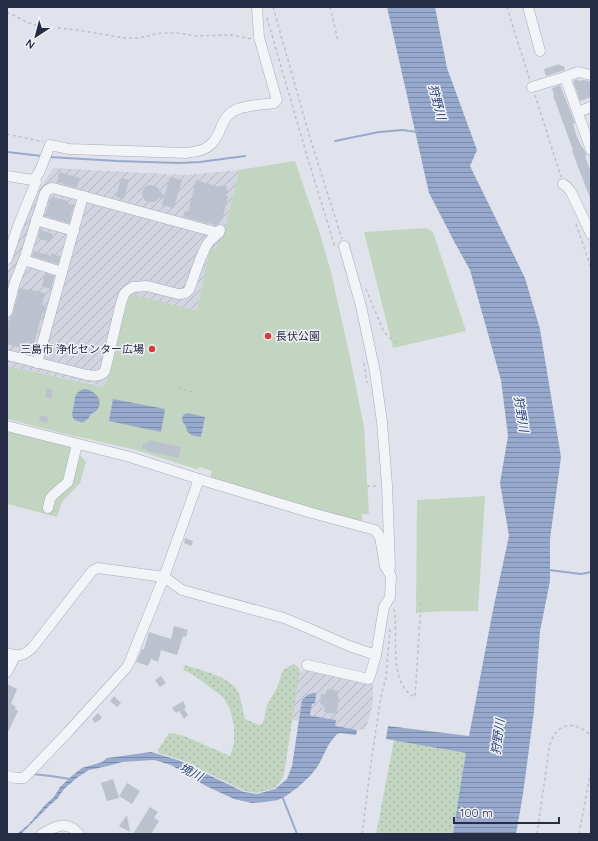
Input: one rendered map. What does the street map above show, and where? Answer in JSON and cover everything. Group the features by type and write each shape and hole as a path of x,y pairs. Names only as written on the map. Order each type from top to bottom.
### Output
{"street":[{"path":"33,180 39,173 50,146 69,149 194,152 205,149 211,144 218,136 223,123 232,111 244,107 276,102 276,97 259,37 257,7"},
{"path":"528,7 540,51"},
{"path":"532,87 578,72 591,75"},
{"path":"565,77 591,147"},
{"path":"578,112 591,107"},
{"path":"7,176 33,180"},
{"path":"7,259 18,226 36,182 33,180"},
{"path":"563,184 571,192 591,234"},
{"path":"7,312 15,282 24,260 45,193 50,188 219,231 208,243 200,258 189,290 186,293 178,294 147,286 133,287 124,294 105,370 98,376 87,375 7,355"},
{"path":"37,363 83,196"},
{"path":"36,220 74,231"},
{"path":"307,665 369,679 376,655 384,608 390,597 390,552 387,485 382,422 375,372 361,306 340,249"},
{"path":"24,260 62,272"},
{"path":"7,426 130,457 312,513 370,528 375,530 380,537 386,566 390,576"},
{"path":"48,508 50,499 53,495 68,482 77,444"},
{"path":"7,776 24,778 127,667 164,577 199,479"},
{"path":"7,672 11,654 26,654 94,570 98,568 164,577 182,590 278,616 349,646 376,655"},
{"path":"42,834 56,826 63,825 75,829 78,834"}],"path":[{"path":"273,7 340,249"},
{"path":"330,7 338,41"},
{"path":"507,7 563,184"},
{"path":"7,12 29,23 39,26 78,30 125,38 139,38 164,33 179,33 195,36 231,35 251,39 259,37"},
{"path":"266,14 307,156 340,249"},
{"path":"7,134 38,141 50,146"},
{"path":"574,219 591,268"},
{"path":"366,289 383,330 386,335 398,343"},
{"path":"363,360 368,388"},
{"path":"178,388 192,392"},
{"path":"367,486 387,485"},
{"path":"390,597 394,610 396,661 399,680 405,691 409,695 415,697 421,603"},
{"path":"362,834 381,696 386,678 390,624"},
{"path":"537,834 549,749 552,738 560,729 573,725 584,729 591,736"},
{"path":"579,834 591,770"}],"shaded area":[{"path":"53,168 185,175 239,170 224,234 215,250 210,248 197,311 175,401 7,366 7,275 22,228 39,190"},
{"path":"306,669 373,683 373,702 366,729 357,730 292,720 299,672"}],"green space":[{"name":"長伏公園","path":"295,161 320,234 331,272 351,362 364,427 369,514 362,514 362,521 355,521 210,479 212,471 200,467 196,469 136,450 75,436 72,452 79,454 86,462 80,483 62,502 57,517 7,504 7,431 71,447 73,436 7,419 7,366 105,387 130,294 197,311 210,248 215,249 224,234 239,170"},
{"path":"426,228 433,232 466,331 393,348 364,232"},
{"path":"485,496 478,611 416,613 417,500"},
{"path":"294,664 300,669 284,774 275,788 257,793 245,791 179,759 159,753 158,750 169,733 182,735 230,756 234,743 234,725 230,709 223,697 192,674 183,670 185,665 214,674 234,686 240,698 245,719 259,725 262,724 267,705 277,688 283,670"},
{"path":"394,740 466,753 453,834 376,834"}],"water":[{"name":"狩野川","path":"387,7 435,7 447,68 477,150 470,166 525,278 540,329 561,457 550,539 550,581 540,631 534,711 516,834 453,834 466,753 386,739 388,726 469,736 509,536 500,483 508,436 501,380 470,270 429,193"},
{"path":"83,389 91,390 97,395 100,402 97,410 92,413 85,422 80,422 73,418 72,414 75,396"},
{"path":"113,399 165,409 161,432 109,421"},
{"path":"188,413 205,417 201,437 191,435 187,431 182,418"},
{"name":"境川","path":"316,693 315,703 312,704 311,716 336,720 335,726 357,730 356,735 337,734 329,744 318,766 310,776 297,788 278,800 252,803 234,799 206,786 171,765 154,760 122,762 89,770 78,777 64,789 57,799 21,834 17,834 29,824 54,797 60,787 73,775 82,768 102,762 107,758 151,752 178,760 244,792 257,794 275,789 287,779 292,766 302,700 307,695"}],"building":[{"path":"559,64 564,66 565,70 546,76 544,69"},
{"path":"578,79 579,81 591,81 591,97 580,101 573,81"},
{"path":"560,85 575,123 573,124 577,137 587,155 585,156 591,173 591,198 572,151 573,150 553,95 552,88"},
{"path":"59,172 80,178 77,188 57,182"},
{"path":"170,177 182,180 174,208 162,205"},
{"path":"121,178 129,180 124,199 116,197"},
{"path":"196,180 220,187 221,185 227,187 226,189 228,190 226,196 228,196 222,221 220,220 219,224 216,225 183,217 185,211 188,212"},
{"path":"149,185 157,187 164,196 154,202 146,201 142,193 144,188"},
{"path":"52,197 67,201 67,203 74,205 69,223 45,216"},
{"path":"40,230 53,234 50,242 38,238"},
{"path":"34,251 51,256 51,253 60,256 58,264 32,256"},
{"path":"45,273 54,276 51,289 42,286"},
{"path":"20,288 45,293 42,305 46,307 44,314 42,314 32,351 7,344 7,329"},
{"path":"47,388 53,390 51,399 45,397"},
{"path":"40,415 48,417 47,423 39,421"},
{"path":"149,440 181,447 179,458 142,449 143,443 148,444"},
{"path":"185,538 193,541 191,546 184,543"},
{"path":"174,626 188,630 186,637 183,636 177,655 161,650 158,662 151,659 148,666 136,662 142,649 144,649 149,632 171,639"},
{"path":"161,676 166,683 160,687 155,680"},
{"path":"7,684 17,689 11,704 16,707 15,709 18,711 7,734"},
{"path":"327,689 338,691 339,697 337,714 324,712 325,705 320,704 321,694 326,695"},
{"path":"114,696 121,703 117,707 110,701"},
{"path":"183,701 186,707 184,709 188,715 184,719 179,711 176,713 172,708"},
{"path":"98,713 102,718 95,723 92,719"},
{"path":"113,779 119,798 107,801 101,783"},
{"path":"127,783 140,791 132,804 119,796"},
{"path":"150,807 158,812 154,818 159,821 151,834 133,834"},
{"path":"127,815 130,832 119,826"}],"waterway":[{"path":"335,141 379,132 402,130 417,132"},
{"path":"7,152 42,156"},
{"path":"50,157 179,163 200,162 245,156"},
{"path":"549,570 581,574 591,572"},
{"path":"32,774 70,779"},
{"path":"282,796 297,834"}],"place":[{"name":"長伏公園","path":"268,336"},
{"name":"三島市 浄化センター広場","path":"152,349"}]}
